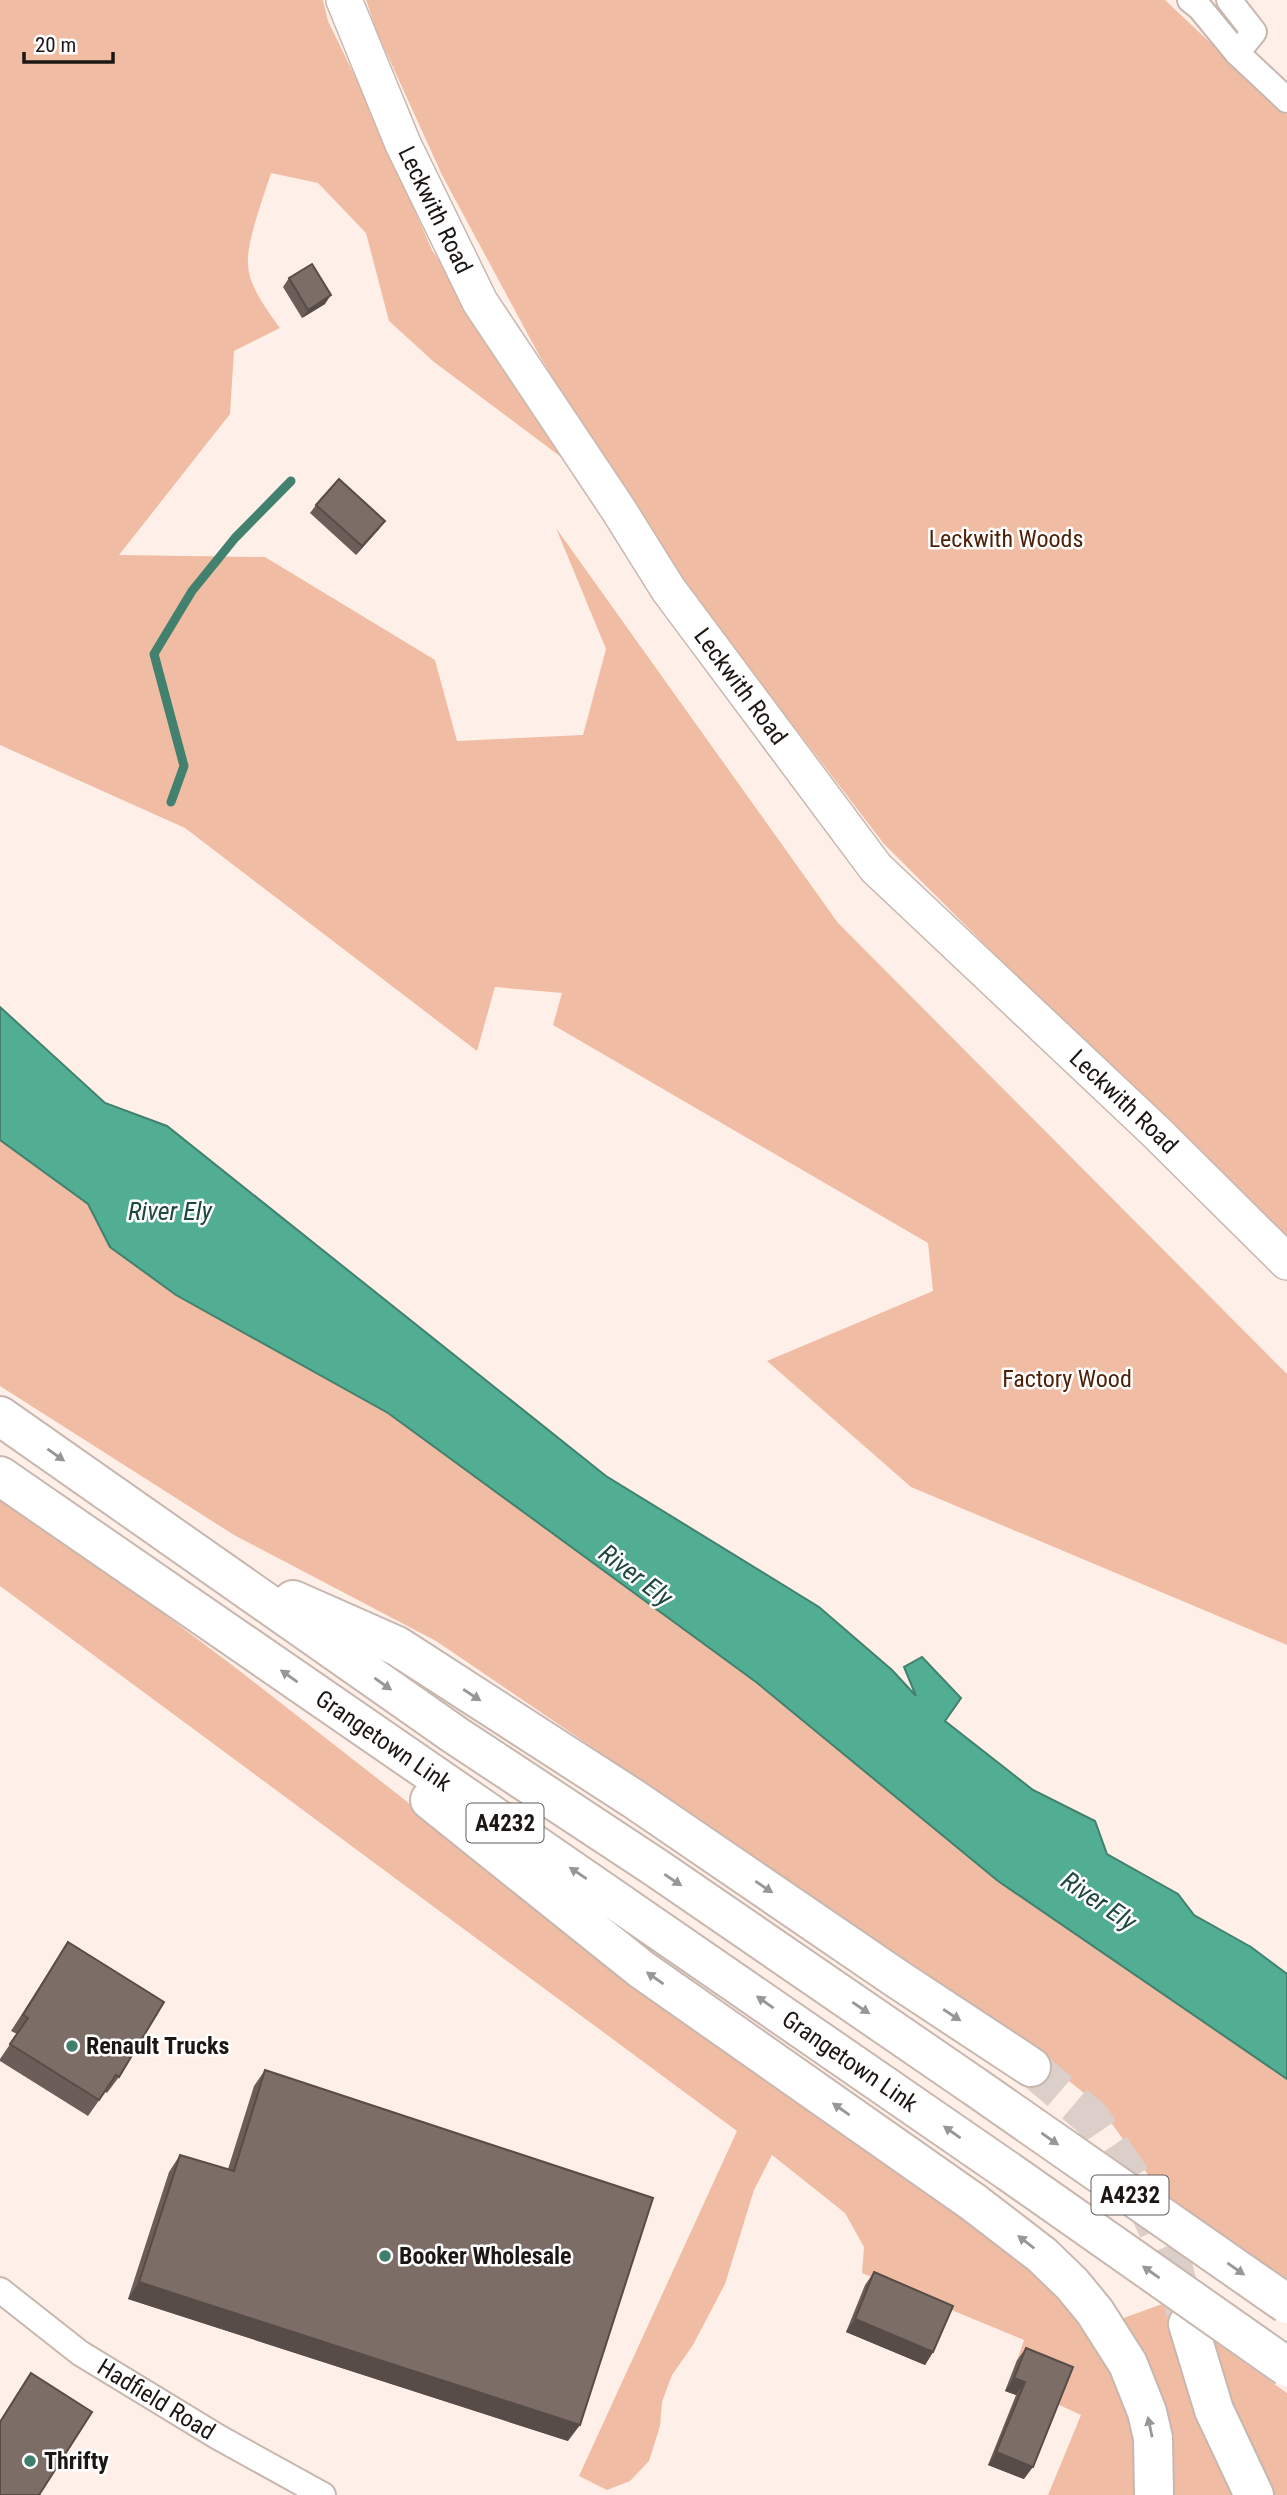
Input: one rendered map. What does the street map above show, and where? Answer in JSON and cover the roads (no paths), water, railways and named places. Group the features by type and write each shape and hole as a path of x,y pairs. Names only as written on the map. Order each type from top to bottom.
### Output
{"main road":[{"name":"Leckwith Road","path":"344,0 403,144 480,302 668,589 876,868 1155,1131 1287,1262"},
{"name":"Grangetown Link","path":"0,1416 215,1564 455,1735 655,1867 1287,2304"},
{"name":"Grangetown Link","path":"0,1476 341,1713 618,1899 1287,2367"},
{"path":"215,1564 397,1646 634,1799 1031,2067"},
{"path":"341,1713 424,1795 642,1969 973,2202 1042,2255 1072,2284 1095,2312 1128,2364 1147,2412 1153,2438 1154,2495"},
{"path":"1188,2325 1214,2410 1254,2495"}],"street":[{"path":"1190,0 1237,52 1287,100"},
{"path":"1229,0 1254,32 1237,52"},
{"name":"Hadfield Road","path":"0,2290 80,2353 176,2413 323,2495"}],"water":[{"name":"River Ely","path":"0,1007 105,1103 167,1126 606,1476 819,1607 892,1670 916,1696 904,1667 922,1657 961,1698 945,1721 1033,1790 1095,1821 1107,1854 1178,1894 1194,1915 1251,1947 1287,1974 1287,2079 998,1881 756,1682 388,1413 176,1295 110,1247 88,1204 0,1140"}],"waterway":[{"path":"171,802 184,766 154,654 192,591 235,538 291,481"}],"tunnel":[{"path":"1031,2067 1091,2118 1139,2189 1172,2261 1186,2315"}],"place":[{"name":"Renault Trucks","path":"72,2046"},
{"name":"Booker Wholesale","path":"385,2256"},
{"name":"Thrifty","path":"30,2461"}],"park label":[{"name":"Leckwith Woods","path":"1006,539"},
{"name":"Factory Wood","path":"1067,1379"}]}
